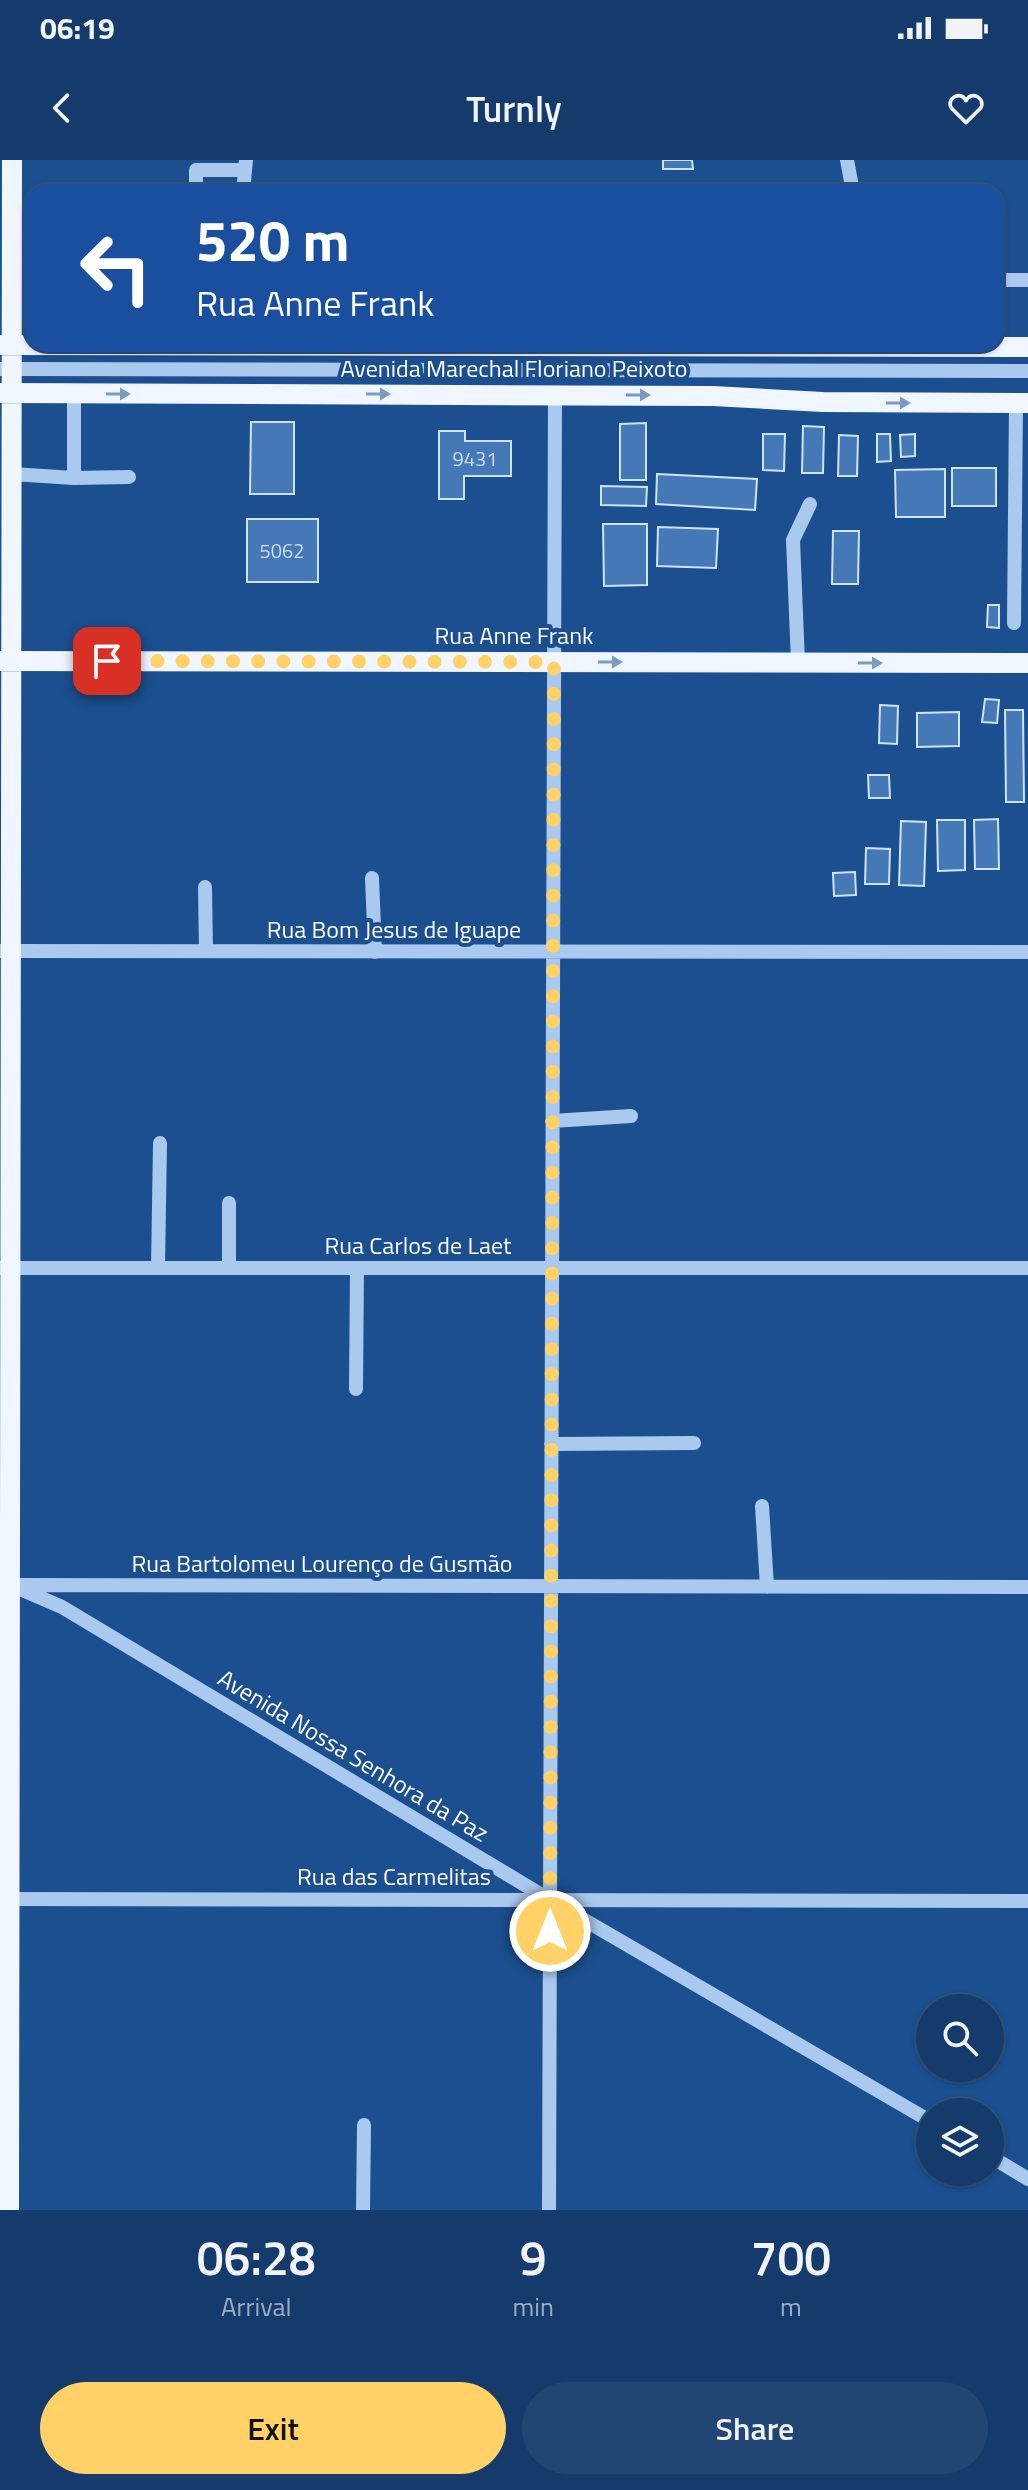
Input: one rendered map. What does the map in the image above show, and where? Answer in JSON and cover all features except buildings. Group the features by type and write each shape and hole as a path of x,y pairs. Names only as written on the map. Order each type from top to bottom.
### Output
{"main road":[{"path":"9,2210 3,1583 6,661 12,474 6,345 12,160"},
{"name":"Avenida Marechal Floriano Peixoto","path":"1004,347 1028,347"},
{"name":"Avenida Marechal Floriano Peixoto","path":"6,393 555,395 1022,403"},
{"name":"Rua Anne Frank","path":"6,661 1028,663"}],"street":[{"path":"847,160 852,184"},
{"path":"196,184 196,170 245,165"},
{"path":"1004,280 1028,280"},
{"path":"6,369 1028,371"},
{"path":"74,394 74,478"},
{"path":"549,2210 555,395"},
{"path":"1014,623 1022,403"},
{"path":"12,474 74,478 129,477"},
{"path":"798,662 793,540 810,504"},
{"path":"372,878 375,952"},
{"path":"205,887 206,951"},
{"name":"Rua Bom Jesus de Iguape","path":"6,951 1028,952"},
{"path":"552,1121 631,1116"},
{"path":"158,1267 160,1143"},
{"path":"229,1203 229,1268"},
{"name":"Rua Carlos de Laet","path":"5,1268 1028,1268"},
{"path":"356,1389 357,1268"},
{"path":"551,1444 694,1443"},
{"path":"762,1506 767,1587"},
{"name":"Rua Bartolomeu Lourenço de Gusmão","path":"3,1583 1028,1587"},
{"name":"Avenida Nossa Senhora da Paz","path":"3,1583 62,1607 550,1900 916,2113"},
{"name":"Rua das Carmelitas","path":"5,1899 1028,1901"},
{"path":"363,2210 364,2125"},
{"path":"1004,2164 1028,2179"}],"route":[{"path":"107,661 554,662 550,1931"}]}
